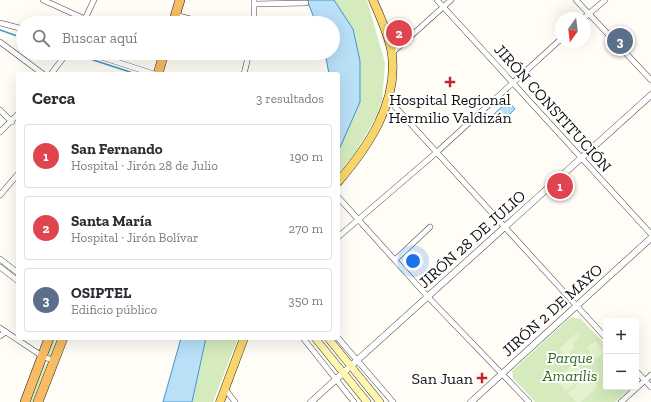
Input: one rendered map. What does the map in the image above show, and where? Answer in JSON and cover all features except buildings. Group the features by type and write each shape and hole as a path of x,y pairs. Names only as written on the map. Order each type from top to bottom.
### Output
{"highway":[{"path":"175,16 180,0"},
{"path":"159,72 162,60"},
{"path":"25,402 48,340"},
{"path":"38,402 62,340"}],"main road":[{"path":"340,180 358,158 372,136 388,99 392,77 392,53 373,0"},
{"path":"220,402 243,340"},
{"path":"317,340 367,402"},
{"path":"330,340 380,402"}],"street":[{"path":"44,0 74,16"},
{"path":"86,16 94,0"},
{"name":"JIRÓN CONSTITUCIÓN","path":"437,0 651,234"},
{"path":"392,53 451,0"},
{"path":"576,0 584,12"},
{"path":"591,12 605,0"},
{"path":"254,16 254,2 306,3"},
{"path":"591,21 651,80"},
{"path":"0,23 16,27"},
{"path":"1,44 16,55"},
{"path":"340,235 358,218 437,152 555,44"},
{"path":"23,60 40,72"},
{"path":"53,72 62,60"},
{"path":"111,60 148,72"},
{"path":"244,72 247,60"},
{"name":"JIRÓN 28 DE JULIO","path":"311,402 651,95"},
{"path":"388,99 504,228 603,335"},
{"path":"0,110 12,122"},
{"path":"0,132 16,117"},
{"path":"0,195 16,176"},
{"path":"340,199 428,297 503,373 529,402"},
{"path":"395,260 430,227"},
{"name":"JIRÓN 2 DE MAYO","path":"471,402 651,238"},
{"path":"0,259 16,272"},
{"path":"0,267 16,279"},
{"path":"0,328 16,339"},
{"path":"0,336 6,332"},
{"path":"18,340 54,362"},
{"path":"305,340 354,402"},
{"path":"340,340 393,402"},
{"path":"639,374 651,387"},
{"path":"621,402 651,375"},
{"path":"225,389 235,402"}],"green space":[{"path":"334,0 367,0 385,63 382,101 376,117 355,153 340,172 340,147 360,102 353,29"},
{"name":"Parque Amarilis","path":"571,317 581,319 603,342 603,390 629,390 615,402 535,402 513,378 512,371"},
{"path":"579,331 579,336 573,343 575,348 566,356 559,349"},
{"path":"52,340 57,340 51,357 47,355"},
{"path":"206,340 237,340 213,402 192,402"},
{"path":"595,341 603,350 603,354 596,359 587,348"},
{"path":"575,363 585,374 566,391 556,380"},
{"path":"47,364 33,402 28,402 43,365"},
{"path":"587,376 598,386 581,402 576,402 568,393"}],"water":[{"path":"307,0 334,0 353,29 360,61 360,102 340,147 340,72 329,72 326,60 340,60 340,16 313,16"},
{"path":"508,101 515,109 499,124 492,116"},
{"path":"180,340 206,340 192,402 163,402"}],"waterway":[{"path":"0,30 16,36"},
{"path":"93,60 130,72"}],"place":[{"name":"Santa María","path":"399,33"},
{"name":"OSIPTEL","path":"620,41"},
{"name":"Hospital Regional Hermilio Valdizán","path":"450,82"},
{"name":"San Fernando","path":"560,186"},
{"name":"San Juan","path":"482,378"}]}
